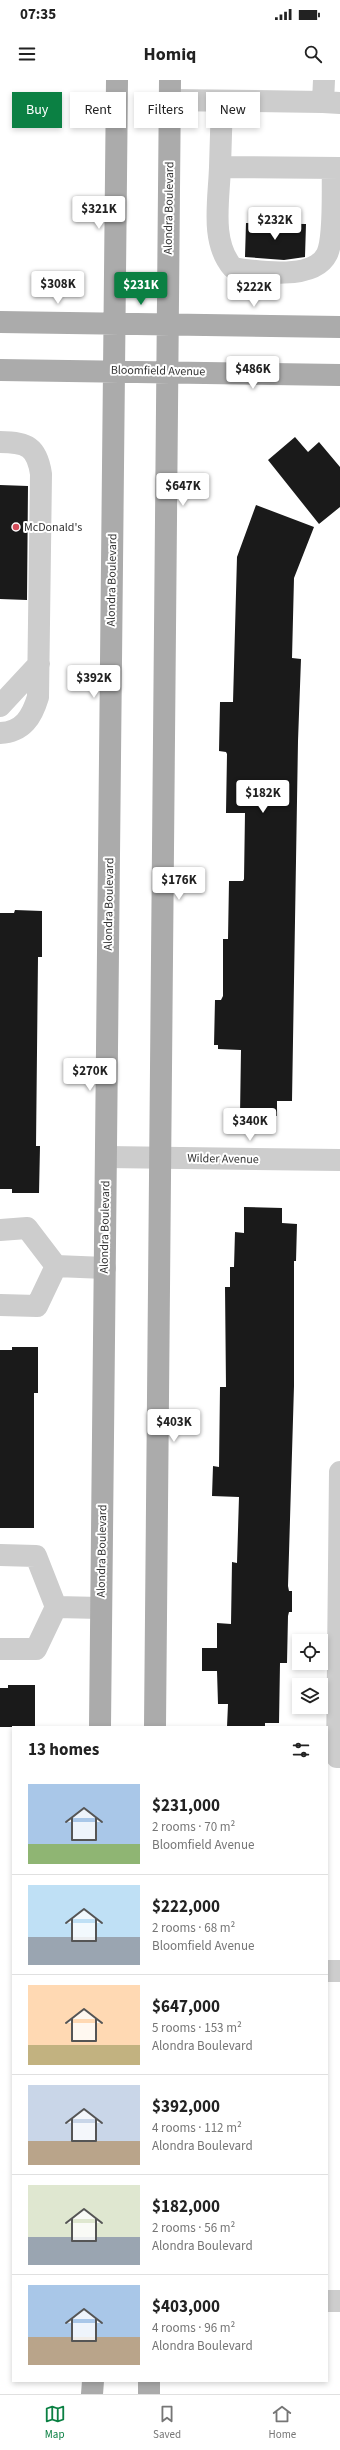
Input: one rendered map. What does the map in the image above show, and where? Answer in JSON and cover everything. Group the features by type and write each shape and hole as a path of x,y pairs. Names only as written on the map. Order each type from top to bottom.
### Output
{"main road":[{"name":"Alondra Boulevard","path":"100,1726 118,80"},
{"name":"Alondra Boulevard","path":"155,1726 170,90"},
{"path":"0,322 340,327"},
{"name":"Bloomfield Avenue","path":"0,370 167,371 340,375"},
{"path":"92,2394 93,2382"},
{"path":"149,2382 149,2394"}],"street":[{"path":"260,101 332,102 324,80"},
{"path":"170,90 206,98"},
{"path":"220,167 336,168 330,245 322,261 314,268 296,272 258,272 233,268 225,260 220,248 218,232 221,128"},
{"path":"0,442 26,446 38,456 42,474 38,697 32,716 19,729 0,732"},
{"path":"0,706 39,664"},
{"name":"Wilder Avenue","path":"106,1157 340,1160"},
{"path":"0,1230 27,1228 56,1266"},
{"path":"56,1266 105,1268"},
{"path":"0,1305 37,1306 56,1266"},
{"path":"338,1757 340,1472"},
{"path":"0,1555 36,1556 56,1607 36,1649 0,1649"},
{"path":"56,1607 101,1608"},
{"path":"328,1971 340,1971"},
{"path":"328,2301 340,2301"}],"building":[{"path":"246,223 306,224 305,257 284,260 245,257"},
{"path":"295,437 308,452 319,442 340,467 340,507 319,524 268,460"},
{"name":"McDonald's","path":"0,485 28,486 27,600 0,599"},
{"path":"256,505 314,527 294,578 292,658 301,659 298,741 292,1101 277,1101 277,1116 240,1115 241,1050 218,1049 218,1045 214,1045 215,1000 221,1000 223,996 223,939 228,939 229,881 243,881 244,879 245,813 226,813 227,754 226,752 219,751 220,702 233,702 237,557"},
{"path":"15,910 42,911 42,957 38,957 36,1146 40,1146 39,1193 12,1193 12,1189 0,1189 0,913 14,913"},
{"path":"244,1207 282,1208 282,1223 297,1224 296,1261 294,1261 294,1386 288,1586 289,1591 292,1591 292,1612 289,1612 288,1616 287,1663 280,1663 279,1723 265,1723 265,1726 227,1726 228,1704 218,1704 217,1671 202,1671 202,1648 217,1648 217,1623 231,1624 232,1562 237,1563 239,1497 212,1496 213,1466 219,1467 220,1387 226,1387 225,1287 230,1287 230,1267 234,1267 235,1232 244,1233"},
{"path":"12,1347 38,1347 38,1393 34,1393 34,1528 0,1528 0,1350 12,1350"},
{"path":"8,1685 35,1685 35,1726 0,1727 0,1688 8,1688"}],"place":[{"name":"McDonald's","path":"16,527"}]}
